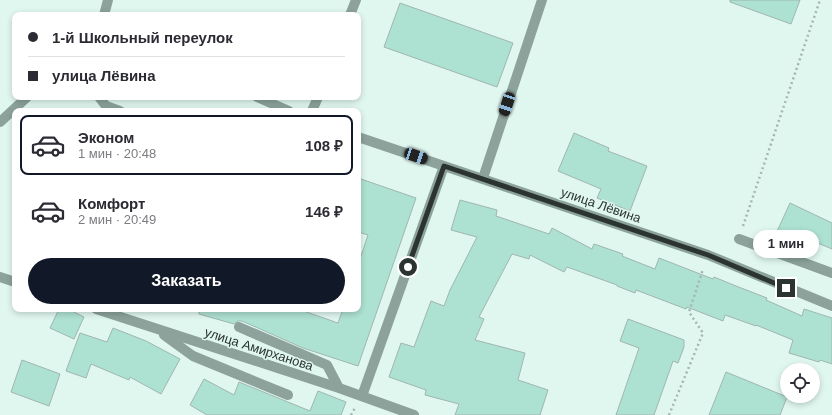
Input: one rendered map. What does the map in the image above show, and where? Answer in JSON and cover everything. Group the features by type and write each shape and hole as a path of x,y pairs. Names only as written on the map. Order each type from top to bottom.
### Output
{"street":[{"path":"105,12 108,0"},
{"path":"351,12 356,0"},
{"path":"483,178 542,0"},
{"path":"15,108 24,100"},
{"path":"101,100 106,106 112,108"},
{"path":"264,100 281,108"},
{"path":"0,122 12,111"},
{"name":"улица Лёвина","path":"361,138 708,255 832,306"},
{"path":"362,396 444,166"},
{"path":"739,239 832,273"},
{"path":"0,277 12,281"},
{"name":"улица Амирханова","path":"105,312 339,388 414,415"},
{"path":"239,327 327,365 339,388"},
{"path":"156,329 193,356 288,395"}],"path":[{"path":"739,239 820,0"},
{"path":"668,415 703,333 689,312 708,255"}],"building":[{"path":"730,0 800,0 791,24 730,2"},
{"path":"400,3 513,43 497,87 384,47"},
{"path":"574,133 609,148 608,151 647,166 630,211 597,198 601,189 558,171"},
{"path":"361,179 416,198 358,366 303,348 242,321 238,321 234,324 199,314 199,312 307,312 338,323 342,312 361,312 361,256 368,235 361,233"},
{"path":"460,200 497,210 496,216 549,234 552,228 592,249 594,244 623,254 622,256 655,269 659,258 713,279 714,277 767,298 766,300 802,316 804,309 832,318 832,364 820,360 819,362 789,353 793,340 756,325 725,315 723,321 636,290 635,293 567,267 564,272 530,255 529,259 512,254 479,317 484,319 475,340 525,353 518,380 548,390 540,415 455,415 459,404 425,395 426,390 389,377 401,343 414,347 431,301 444,306 450,290 477,237 451,230"},
{"path":"790,203 832,223 832,249 806,238 800,250 774,238"},
{"path":"58,312 74,312 84,317 74,339 50,328"},
{"path":"628,319 684,340 684,347 678,363 673,361 654,415 616,415 639,348 620,341"},
{"path":"113,328 146,341 180,359 161,394 130,377 129,380 91,364 86,378 66,371 80,333 107,342"},
{"path":"22,360 60,374 49,406 11,392"},
{"path":"726,372 780,394 780,403 785,403 780,415 709,415"},
{"path":"204,379 234,395 239,382 310,411 318,391 346,402 341,415 207,415 190,405"}],"route":[{"path":"408,267 444,166 708,255 786,288"}]}
